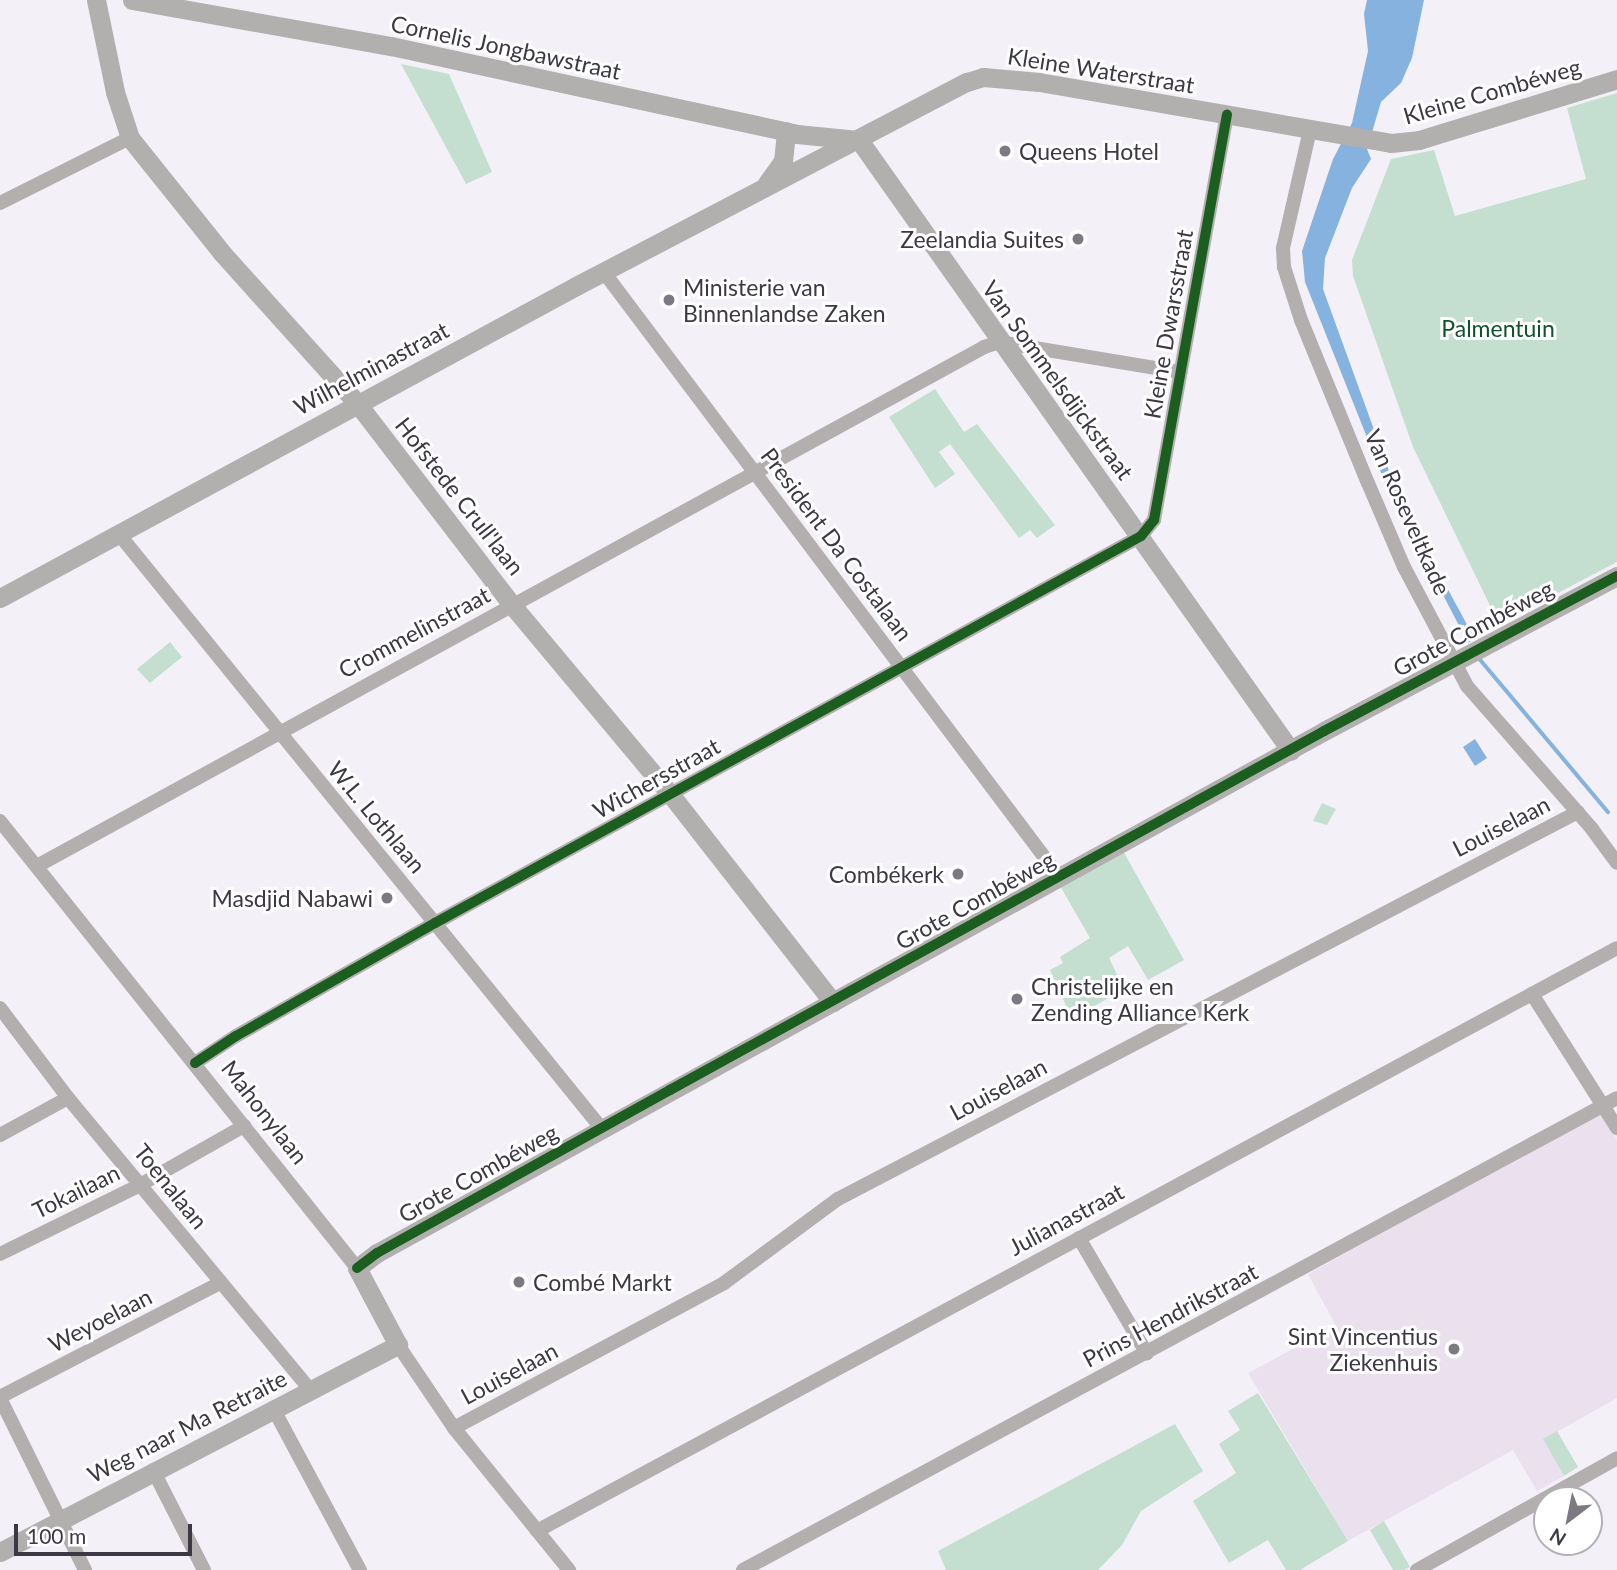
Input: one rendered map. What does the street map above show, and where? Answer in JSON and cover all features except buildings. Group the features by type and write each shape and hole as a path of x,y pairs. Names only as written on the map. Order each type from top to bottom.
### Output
{"street":[{"name":"Hofstede Crull'laan","path":"96,0 115,92 130,138 222,253 357,403 512,605 671,795 833,1002"},
{"name":"Cornelis Jongbawstraat","path":"132,0 391,46 791,132"},
{"name":"Kleine Waterstraat","path":"777,174 859,140 967,82 983,77 1040,82 1381,142"},
{"name":"Kleine Combéweg","path":"1381,142 1419,140 1617,79"},
{"name":"Kleine Dwarsstraat","path":"1141,536 1154,520 1227,115"},
{"path":"755,124 772,141 777,174"},
{"name":"Van Roseveltkade","path":"1310,130 1283,248 1284,267 1301,320 1368,483 1404,566 1458,659 1467,686 1578,812 1617,863"},
{"path":"777,174 791,161 791,132 859,140"},
{"path":"0,203 130,138"},
{"name":"Van Sommelsdijckstraat","path":"859,140 999,342 1141,536 1291,751"},
{"name":"Wilhelminastraat","path":"0,598 777,174"},
{"name":"President Da Costalaan","path":"603,271 1060,878"},
{"path":"999,342 1181,372"},
{"name":"Crommelinstraat","path":"37,866 277,732 755,475 984,347 999,342"},
{"name":"W.L. Lothlaan","path":"118,533 602,1129"},
{"name":"Wichersstraat","path":"195,1063 236,1036 435,923 1141,536"},
{"name":"Grote Combéweg","path":"357,1268 377,1253 833,1002 1458,659 1617,576"},
{"name":"Louiselaan","path":"454,1428 724,1283 838,1199 1578,812"},
{"name":"Mahonylaan","path":"0,821 357,1268 398,1345"},
{"name":"Julianastraat","path":"537,1531 1617,948"},
{"path":"1532,993 1617,1128"},
{"name":"Toenalaan","path":"1,1011 68,1098 310,1390"},
{"path":"0,1135 68,1098"},
{"name":"Prins Hendrikstraat","path":"743,1570 1617,1098"},
{"name":"Tokailaan","path":"0,1254 140,1185 244,1126"},
{"path":"1079,1238 1147,1354"},
{"name":"Weyoelaan","path":"0,1397 220,1283"},
{"path":"398,1345 454,1428 569,1570"},
{"name":"Weg naar Ma Retraite","path":"0,1552 153,1470 398,1345"},
{"path":"0,1397 85,1570"},
{"path":"273,1408 360,1570"},
{"path":"1417,1570 1617,1458"},
{"path":"153,1470 204,1570"}],"shaded area":[{"name":"Sint Vincentius Ziekenhuis","path":"1601,1112 1617,1140 1617,1398 1544,1439 1564,1476 1546,1486 1534,1486 1513,1450 1348,1541 1248,1373 1336,1326 1308,1274"}],"green space":[{"path":"401,64 449,74 492,172 466,184"},
{"name":"Palmentuin","path":"1617,93 1617,562 1499,624 1413,447 1353,276 1352,260 1391,159 1434,150 1455,216 1586,179 1567,108"},
{"path":"935,389 964,432 977,424 1055,525 1037,538 1030,530 1019,538 950,444 939,452 955,474 935,488 889,417"},
{"path":"170,642 182,657 150,683 137,669"},
{"path":"1322,803 1336,809 1327,825 1313,821"},
{"path":"1122,849 1184,960 1148,980 1128,946 1109,958 1124,989 1072,1019 1050,970 1063,963 1060,957 1090,938 1059,884"},
{"path":"1258,1393 1348,1541 1300,1570 1286,1570 1268,1540 1229,1563 1193,1501 1236,1473 1219,1444 1240,1430 1228,1411"},
{"path":"1175,1424 1203,1471 1141,1511 1122,1545 1098,1570 946,1570 938,1551"},
{"path":"1557,1431 1578,1467 1564,1476 1543,1439"},
{"path":"1384,1521 1410,1567 1404,1570 1393,1570 1370,1530"}],"water":[{"path":"1367,0 1424,0 1412,58 1401,83 1381,102 1367,149 1371,159 1352,188 1325,258 1323,289 1389,471 1405,510 1471,632 1474,639 1468,643 1386,485 1305,282 1302,251 1333,159 1352,123 1368,51 1364,14"},
{"path":"1475,739 1487,758 1475,766 1463,747"}],"waterway":[{"path":"1479,658 1608,812"}],"cycle path":[{"path":"195,1063 236,1036 435,923 1141,536 1154,520 1227,115"},
{"path":"357,1268 377,1253 670,1090 1324,731 1617,576"}],"place":[{"name":"Queens Hotel","path":"1005,151"},
{"name":"Zeelandia Suites","path":"1078,239"},
{"name":"Ministerie van Binnenlandse Zaken","path":"669,300"},
{"name":"Combékerk","path":"958,874"},
{"name":"Masdjid Nabawi","path":"387,898"},
{"name":"Christelijke en Zending Alliance Kerk","path":"1017,999"},
{"name":"Combé Markt","path":"519,1282"},
{"name":"Sint Vincentius Ziekenhuis","path":"1454,1349"}]}
